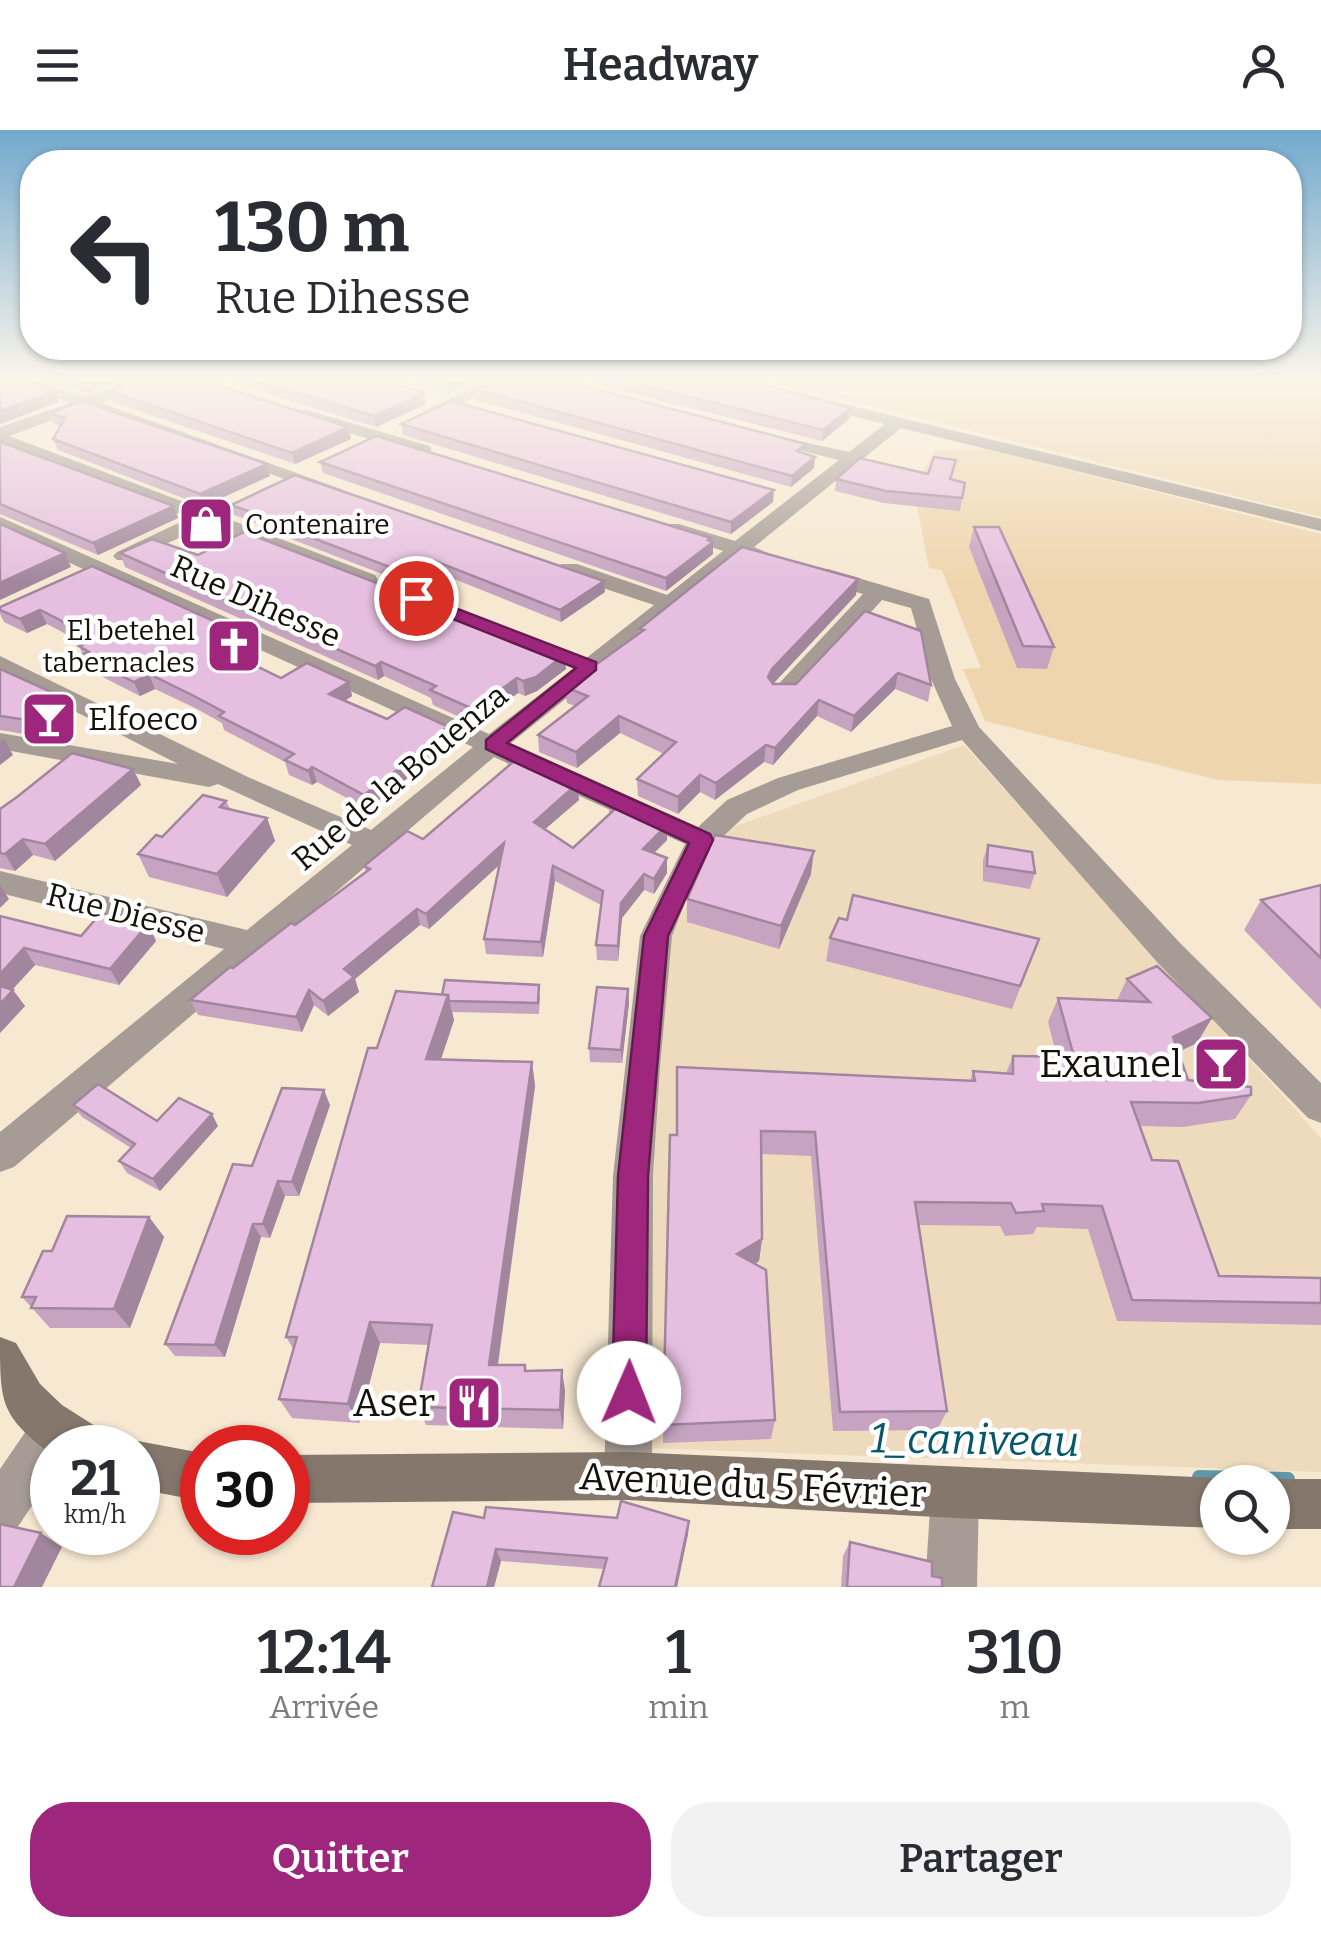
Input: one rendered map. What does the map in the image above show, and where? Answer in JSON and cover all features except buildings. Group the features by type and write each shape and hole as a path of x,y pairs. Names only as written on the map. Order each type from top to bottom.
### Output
{"street":[{"path":"30,447 389,588"},
{"path":"213,447 352,496"},
{"path":"67,582 357,447"},
{"path":"413,447 435,454"},
{"path":"809,447 853,458"},
{"name":"Rue de la Bouenza","path":"0,1154 376,844 580,663 670,603 736,548 789,496 867,447"},
{"path":"1001,447 1321,525"},
{"name":"Rue Dihesse","path":"0,523 702,840"},
{"path":"661,525 921,604 943,679 968,730 1169,954 1321,1107"},
{"path":"558,566 670,603"},
{"path":"783,693 878,592"},
{"path":"0,662 240,784 376,844"},
{"path":"628,1476 633,1176 656,936 702,840 737,808 788,784 968,730"},
{"path":"0,741 240,784"},
{"name":"Rue Diesse","path":"0,882 252,944"},
{"path":"0,1358 8,1383 54,1425"},
{"name":"Avenue du 5 Février","path":"310,1479 628,1476 955,1494 1200,1501"},
{"path":"1,1508 30,1479"},
{"path":"951,1587 955,1494"},
{"path":"1290,1504 1321,1504"}],"shaded area":[{"path":"1037,447 1321,447 1321,517"},
{"path":"985,449 1321,534 1321,784 1218,780 985,721 963,669 981,668 942,570 929,568 913,486 935,451"},
{"path":"964,745 1321,1138 1321,1472 1290,1471 1290,1465 1200,1468 644,1448 660,987 674,928 730,828"}],"place":[{"name":"Contenaire","path":"206,524"},
{"name":"El betehel tabernacles","path":"234,646"},
{"name":"Elfoeco","path":"49,719"},
{"name":"Exaunel","path":"1221,1064"},
{"name":"Aser","path":"474,1403"}],"route":[{"path":"416,598 589,666 493,744 702,840 677,885 656,936 633,1176 629,1393"}],"water label":[{"name":"1_caniveau","path":"975,1440"}]}
